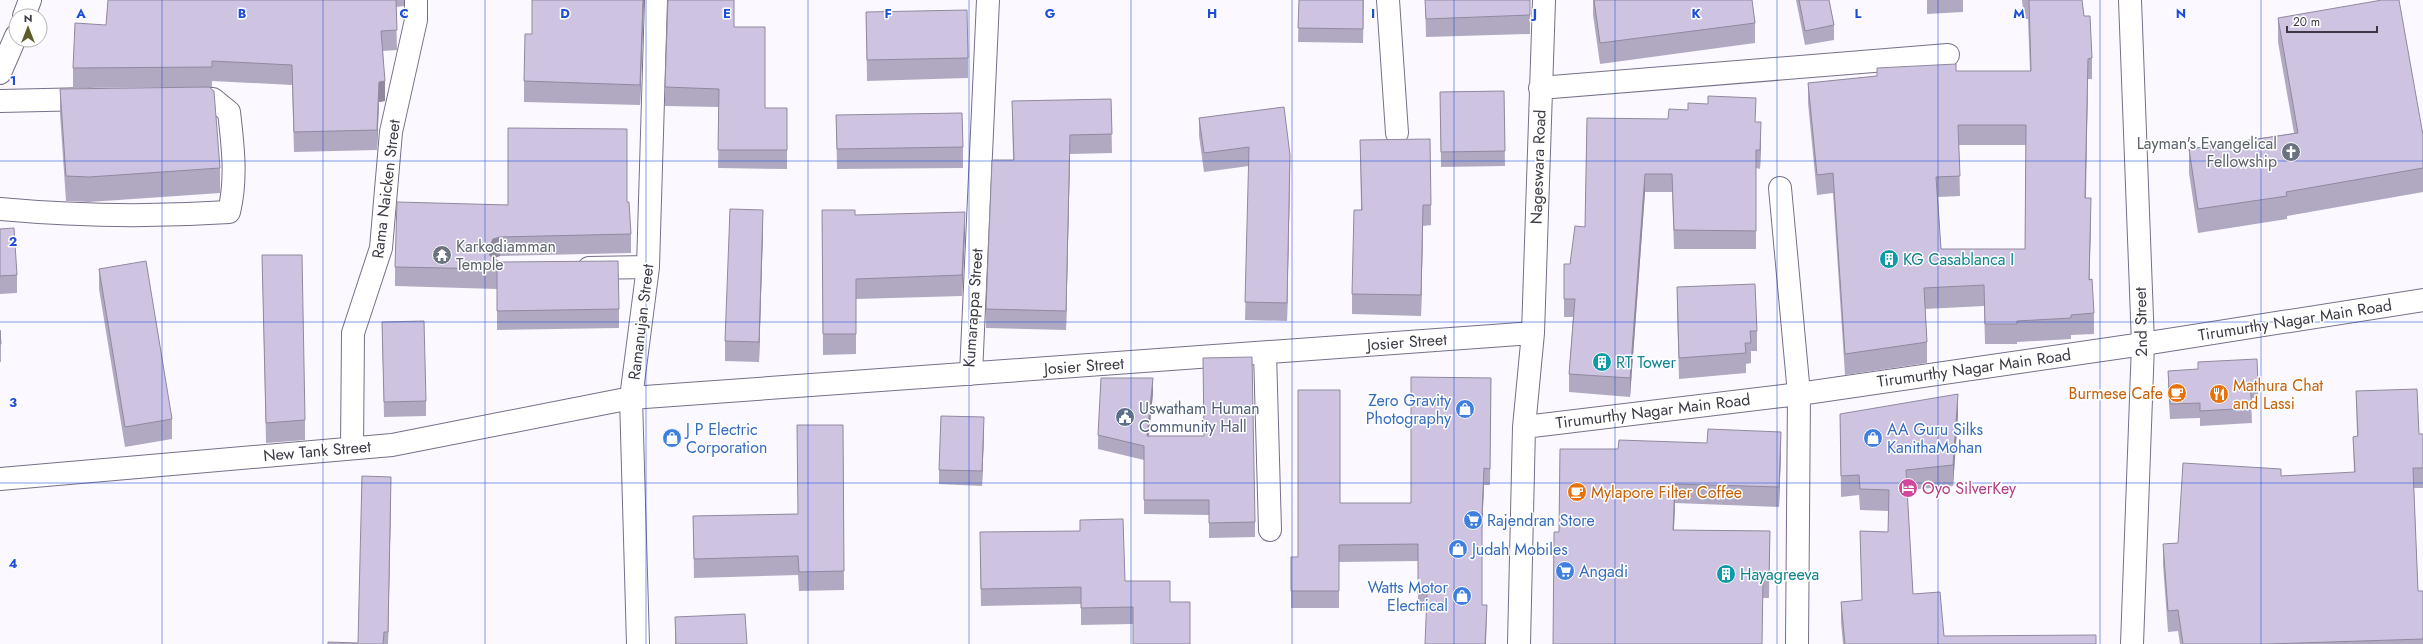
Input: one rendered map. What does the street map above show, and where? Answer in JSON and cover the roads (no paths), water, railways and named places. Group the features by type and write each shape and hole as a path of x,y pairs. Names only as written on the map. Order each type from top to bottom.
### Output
{"street":[{"name":"Rama Naicken Street","path":"352,448 353,333 381,248 391,132 416,20 416,0"},
{"name":"Ramanujan Street","path":"638,644 631,398 648,267 656,0"},
{"name":"Kumarappa Street","path":"631,398 971,374 988,0"},
{"path":"1388,0 1397,133"},
{"name":"Nageswara Road","path":"1533,333 1544,0"},
{"name":"2nd Street","path":"2130,0 2143,344 2132,644"},
{"path":"0,73 11,48"},
{"path":"1540,88 1948,55"},
{"path":"0,209 34,212 163,216 229,212 233,194 234,153 229,112 213,99 168,98"},
{"path":"0,101 107,99"},
{"path":"1780,188 1799,394 1797,644"},
{"path":"570,268 648,267"},
{"name":"Tirumurthy Nagar Main Road","path":"1524,427 1799,394 2143,344 2423,300"},
{"path":"1519,644 1524,427 1533,333"},
{"name":"Josier Street","path":"971,374 1533,333"},
{"path":"1265,353 1270,530"},
{"name":"New Tank Street","path":"0,479 392,445 631,398"}],"place":[{"name":"Layman's Evangelical Fellowship","path":"2291,152"},
{"name":"Karkodiamman Temple","path":"442,255"},
{"name":"KG Casablanca I","path":"1889,259"},
{"name":"RT Tower","path":"1602,362"},
{"name":"Burmese Cafe","path":"2177,393"},
{"name":"Mathura Chat and Lassi","path":"2219,394"},
{"name":"Zero Gravity Photography","path":"1465,409"},
{"name":"Uswatham Human Community Hall","path":"1125,417"},
{"name":"J P Electric Corporation","path":"672,438"},
{"name":"AA Guru Silks KanithaMohan","path":"1873,438"},
{"name":"Oyo SilverKey","path":"1908,488"},
{"name":"Mylapore Filter Coffee","path":"1577,492"},
{"name":"Rajendran Store","path":"1473,520"},
{"name":"Judah Mobiles","path":"1458,549"},
{"name":"Angadi","path":"1565,571"},
{"name":"Hayagreeva","path":"1726,574"},
{"name":"Watts Motor Electrical","path":"1462,596"}]}
